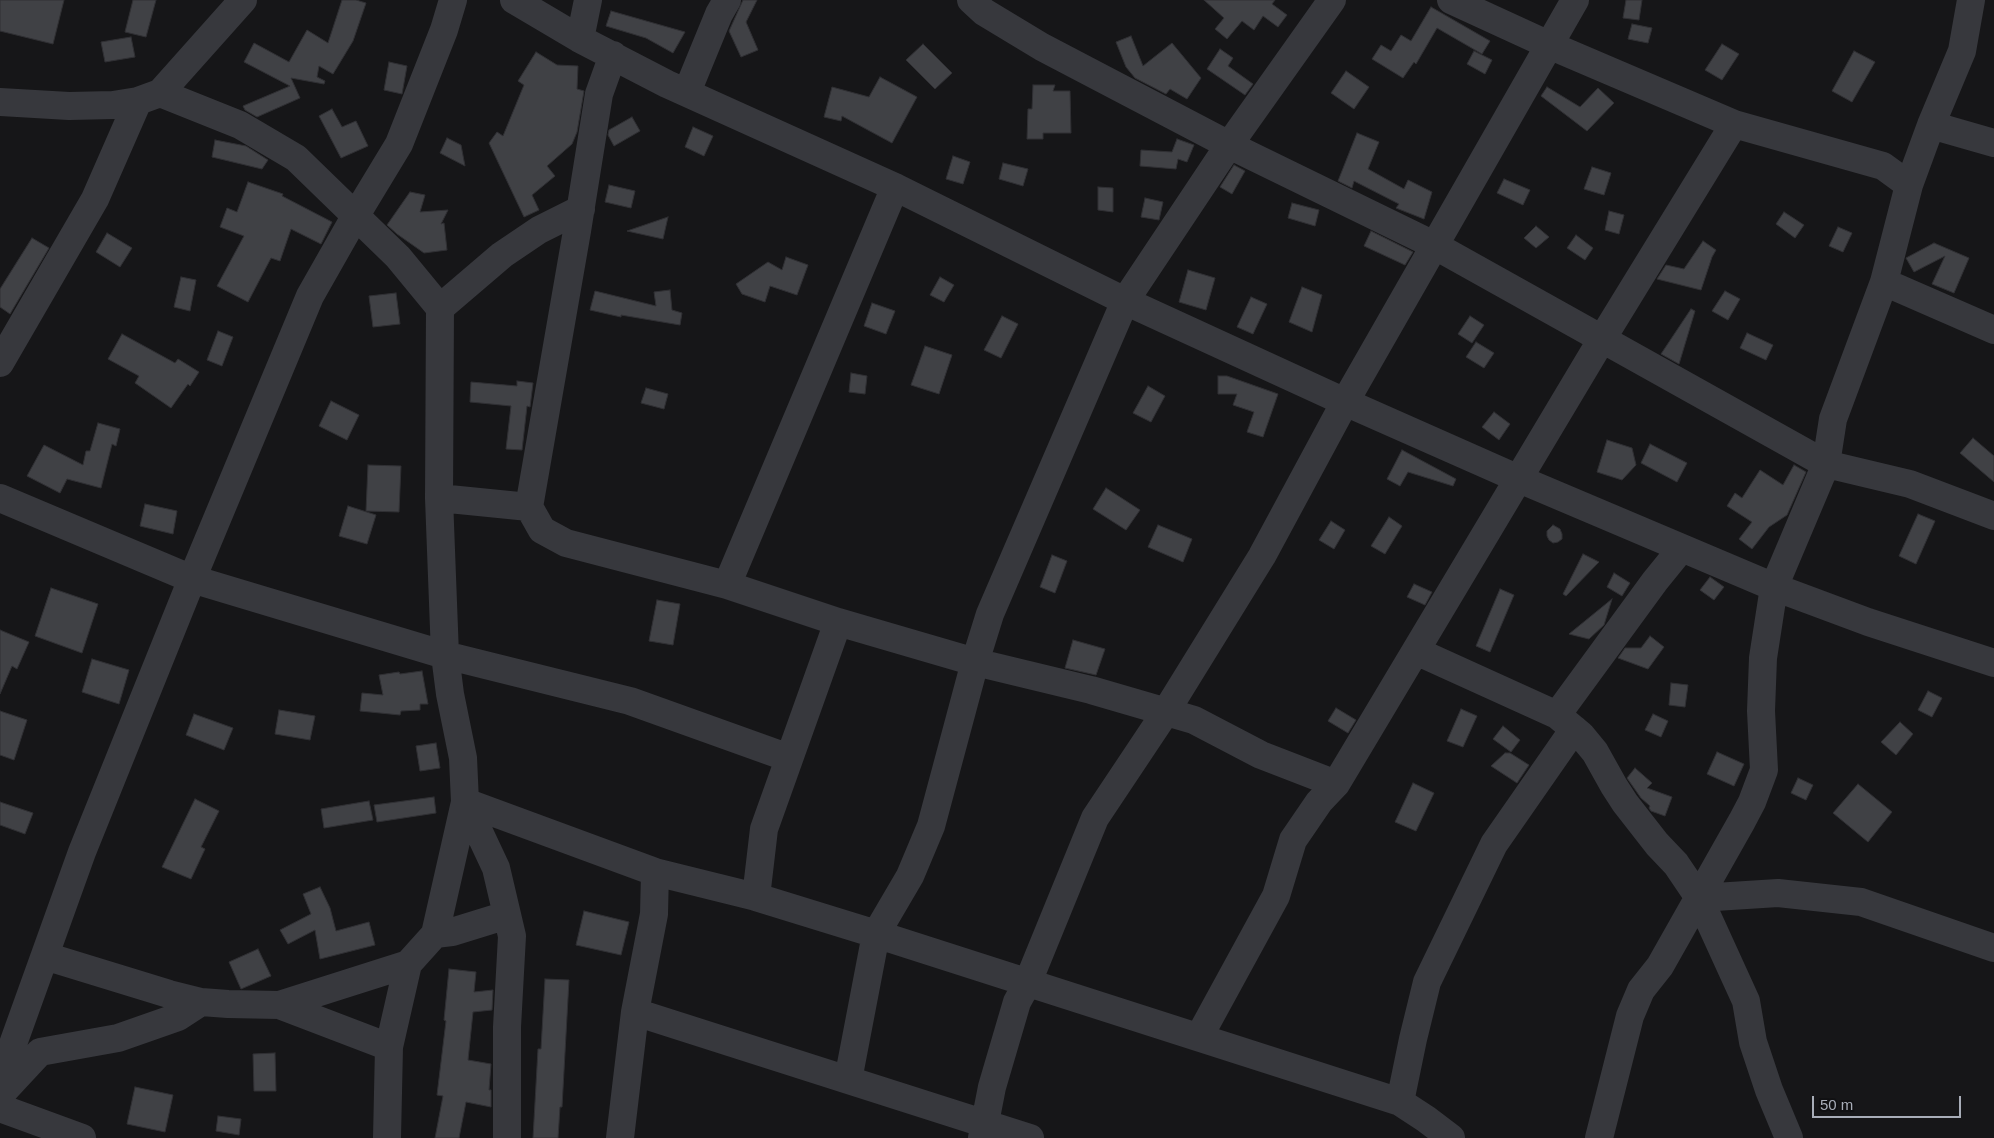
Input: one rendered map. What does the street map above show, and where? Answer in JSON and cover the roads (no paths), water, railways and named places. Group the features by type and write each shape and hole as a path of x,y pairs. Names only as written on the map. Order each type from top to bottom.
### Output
{"street":[{"path":"1,359 95,199 149,97 243,0"},
{"path":"0,1080 82,852 192,579 310,296 399,144 444,30 453,0"},
{"path":"514,0 580,39 687,92 895,186 1125,300 1344,402 1774,588 1892,631 1994,663"},
{"path":"580,39 588,0"},
{"path":"687,92 719,14 727,0"},
{"path":"971,0 984,12 1042,47 1229,146 1434,245 1826,464 1910,484 1994,516"},
{"path":"848,1080 876,934 910,876 931,826 975,662 990,614 1125,300 1229,146 1332,0"},
{"path":"1451,0 1549,46 1734,124 1882,166 1909,185"},
{"path":"983,1131 992,1087 1017,1002 1028,982 1096,818 1165,713 1262,556 1344,402 1575,0"},
{"path":"1599,1138 1634,1008 1641,990 1660,966 1699,898 1752,802 1764,770 1761,711 1762,658 1774,588 1826,464 1833,419 1884,282 1909,185 1931,125 1962,51 1971,0"},
{"path":"613,55 599,94 529,508 542,530 566,543 727,585 838,622 975,662 1091,690 1194,720 1261,755 1336,784"},
{"path":"0,102 69,106 113,105 149,97 240,125 296,158 398,258 440,308 439,498 445,655 450,694 463,758 465,802 435,934 408,964 389,1047 387,1138"},
{"path":"1199,1037 1276,896 1292,840 1319,802 1336,784 1602,339 1734,124"},
{"path":"1931,125 1994,143"},
{"path":"727,585 895,186"},
{"path":"440,308 502,255 538,230 581,209"},
{"path":"1884,282 1994,330"},
{"path":"0,498 192,579 445,655 630,701 789,758"},
{"path":"439,498 529,508"},
{"path":"1400,1102 1427,982 1494,844 1566,722 1655,581 1681,549"},
{"path":"756,898 764,830 838,622"},
{"path":"1416,651 1566,722 1595,752 1625,803 1657,844 1676,864 1699,898 1746,1001 1753,1042 1769,1090 1789,1138"},
{"path":"465,802 655,872 756,898 876,934 1400,1102 1451,1138"},
{"path":"465,802 496,868 512,936 507,1027 507,1138"},
{"path":"620,1138 635,1012 654,914 655,872"},
{"path":"1699,898 1778,893 1861,902 1994,948"},
{"path":"435,934 452,932 508,915"},
{"path":"45,956 169,994 201,1002 228,1004 279,1005 408,964"},
{"path":"0,1095 40,1052 118,1038 178,1017 201,1002"},
{"path":"279,1005 389,1047"},
{"path":"635,1012 848,1080 983,1131 1030,1138"},
{"path":"0,1108 82,1138"}]}
